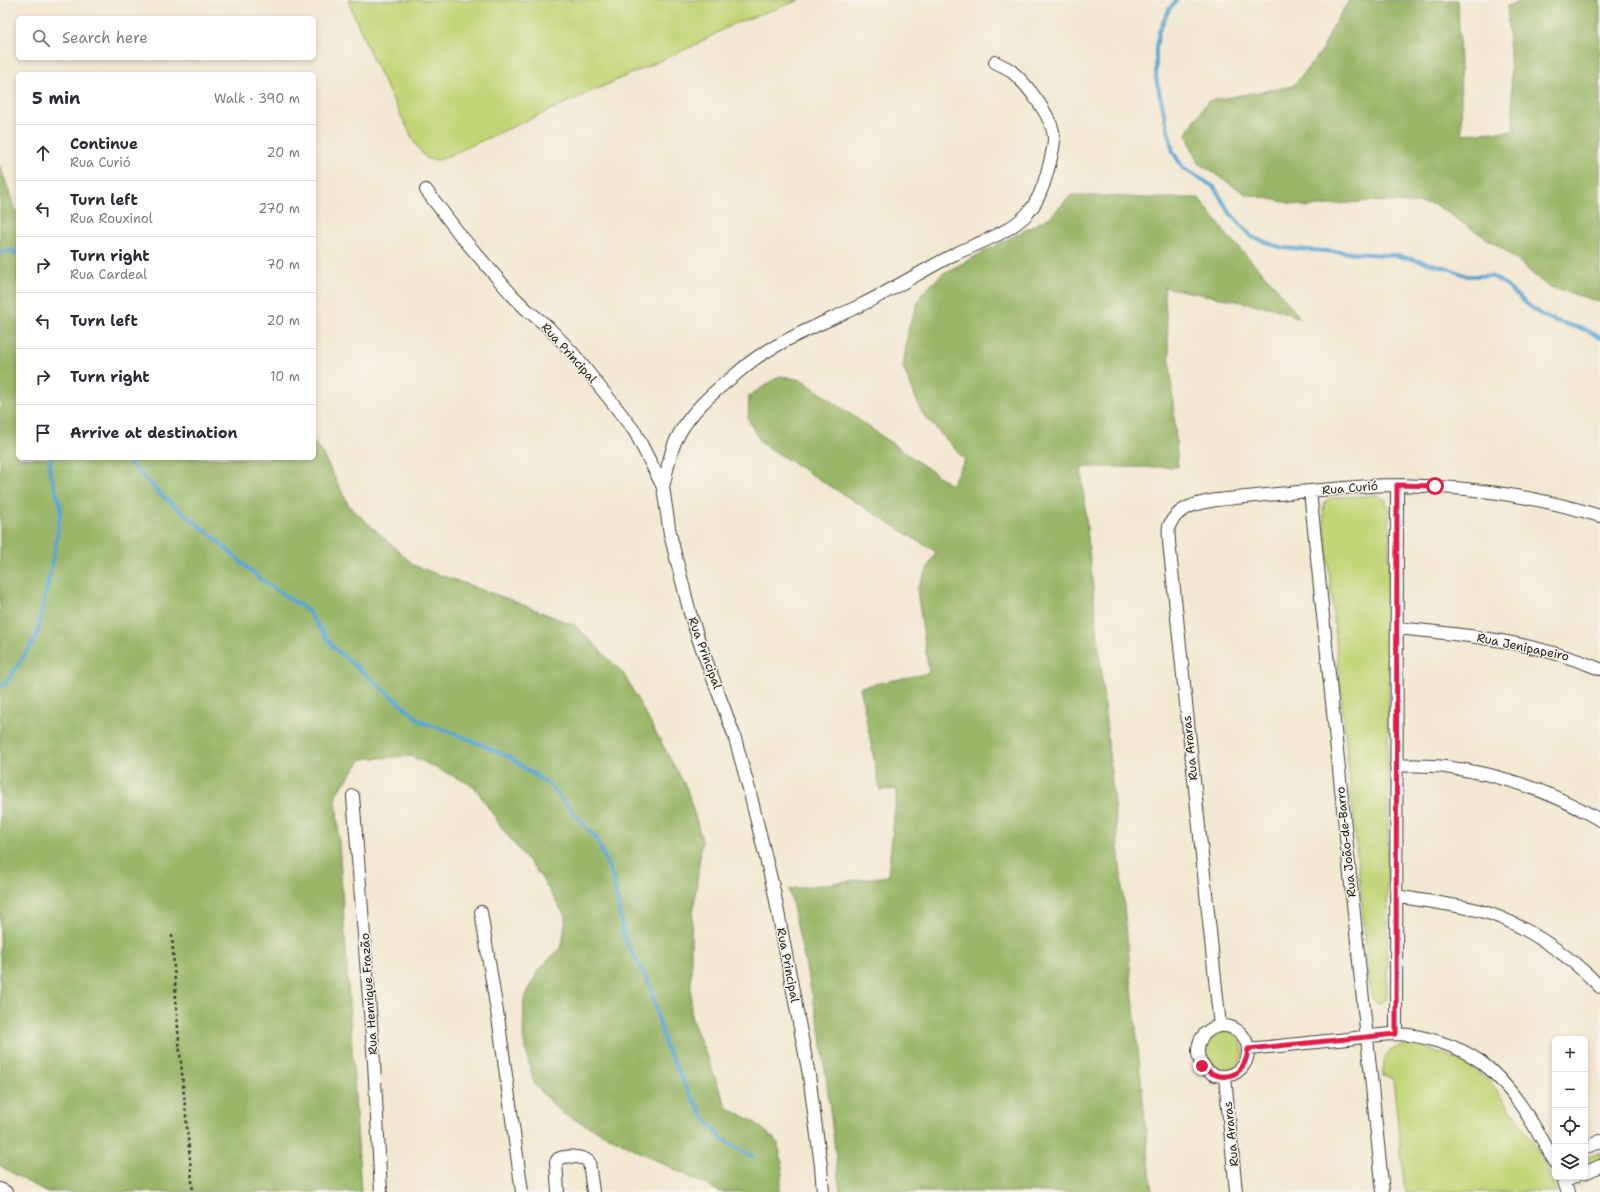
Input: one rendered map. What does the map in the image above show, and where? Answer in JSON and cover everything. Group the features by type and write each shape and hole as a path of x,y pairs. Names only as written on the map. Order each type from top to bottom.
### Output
{"street":[{"path":"663,487 676,441 693,414 714,392 762,353 863,304 952,255 1008,228 1027,214 1038,199 1044,184 1054,137 1051,125 1044,111 1026,86 1009,70 995,62"},
{"name":"Rua Principal","path":"426,190 461,236 512,295 527,310 547,326 572,352 616,406 635,432 663,487 670,534 690,613 734,735 774,891 809,1075 823,1192"},
{"path":"1396,1034 1397,485"},
{"name":"Rua Curió","path":"1216,500 1310,491 1397,485 1435,486 1532,498 1600,516"},
{"name":"Rua João-de-Barro","path":"1310,491 1382,1192"},
{"name":"Rua Araras","path":"1216,500 1195,503 1176,515 1169,528 1169,542 1220,1026"},
{"name":"Rua Jenipapeiro","path":"1397,628 1509,641 1572,657 1600,669"},
{"path":"1396,766 1444,767 1530,786 1567,802 1600,820"},
{"name":"Rua Henrique Frazão","path":"354,796 374,1062 381,1192"},
{"path":"1396,896 1479,911 1501,919 1527,931 1564,955 1600,987"},
{"path":"481,912 499,1024 522,1192"},
{"path":"1220,1026 1228,1027 1242,1034 1248,1049 1247,1057 1242,1068 1232,1075 1225,1077 1216,1076 1208,1072 1202,1066 1198,1058 1197,1050 1199,1041 1208,1031 1220,1026"},
{"path":"1248,1049 1396,1034 1428,1039 1446,1044 1464,1051 1482,1063 1512,1094 1532,1123 1552,1157"},
{"name":"Rua Araras","path":"1225,1077 1236,1192"},
{"path":"1588,1147 1600,1141"},
{"path":"558,1192 556,1162 558,1159 564,1157 581,1158 589,1162 593,1192"},
{"path":"1588,1172 1600,1166"},
{"path":"0,1189 6,1192"}],"path":[{"path":"172,935 178,1030 193,1192"}],"green space":[{"path":"348,0 800,0 733,24 695,45 439,160 427,159 416,145 372,58"},
{"path":"1349,0 1458,0 1462,134 1514,131 1507,6 1522,0 1600,0 1600,302 1547,286 1506,251 1434,204 1368,201 1308,207 1246,194 1198,163 1186,133 1208,101 1293,86 1322,51 1333,26"},
{"path":"0,165 16,211 16,460 316,460 316,444 320,449 349,506 415,566 508,599 576,626 623,673 687,789 702,840 691,931 691,1017 727,1108 753,1121 777,1141 783,1167 779,1192 720,1192 562,1113 534,1084 523,1038 524,1000 538,971 562,946 566,918 541,877 504,831 474,786 411,756 362,759 336,794 361,1192 45,1192 0,1166"},
{"path":"1071,195 1199,198 1227,235 1275,286 1300,318 1273,308 1164,287 1178,467 1081,467 1152,1192 840,1192 821,1035 789,889 888,876 897,789 880,790 860,687 929,673 917,589 936,552 761,443 748,419 749,396 780,376 802,380 951,485 965,460 922,413 903,367 909,326 921,295 942,274 1050,217"},
{"path":"1377,495 1385,499 1389,508 1387,995 1386,1000 1379,1003 1374,1001 1371,996 1323,510 1324,503 1330,498"},
{"path":"1227,1031 1234,1034 1240,1040 1243,1051 1242,1059 1234,1068 1227,1071 1219,1071 1212,1068 1204,1059 1203,1047 1206,1040 1215,1032"},
{"path":"1407,1044 1417,1044 1463,1062 1489,1081 1518,1119 1543,1159 1557,1192 1405,1192 1393,1078 1383,1076 1383,1069 1385,1058 1388,1054 1391,1051"},
{"path":"1600,1151 1600,1161 1588,1167 1588,1157"}],"waterway":[{"path":"1177,0 1169,9 1159,31 1156,47 1156,78 1173,152 1183,168 1214,187 1230,213 1252,237 1282,248 1399,256 1448,268 1467,276 1491,276 1503,283 1540,314 1550,319 1589,331 1600,338"},
{"path":"0,252 12,250 16,254"},
{"path":"0,687 8,680 36,638 55,550 61,507 49,469 51,460"},
{"path":"127,460 160,494 212,536 260,579 307,610 333,647 422,722 461,736 509,757 549,785 596,838 613,877 624,937 650,985 665,1045 686,1087 702,1114 722,1139 753,1157"}],"route":[{"path":"1202,1066 1208,1072 1216,1076 1225,1077 1232,1075 1244,1064 1248,1049 1396,1034 1397,485 1435,486"}]}
